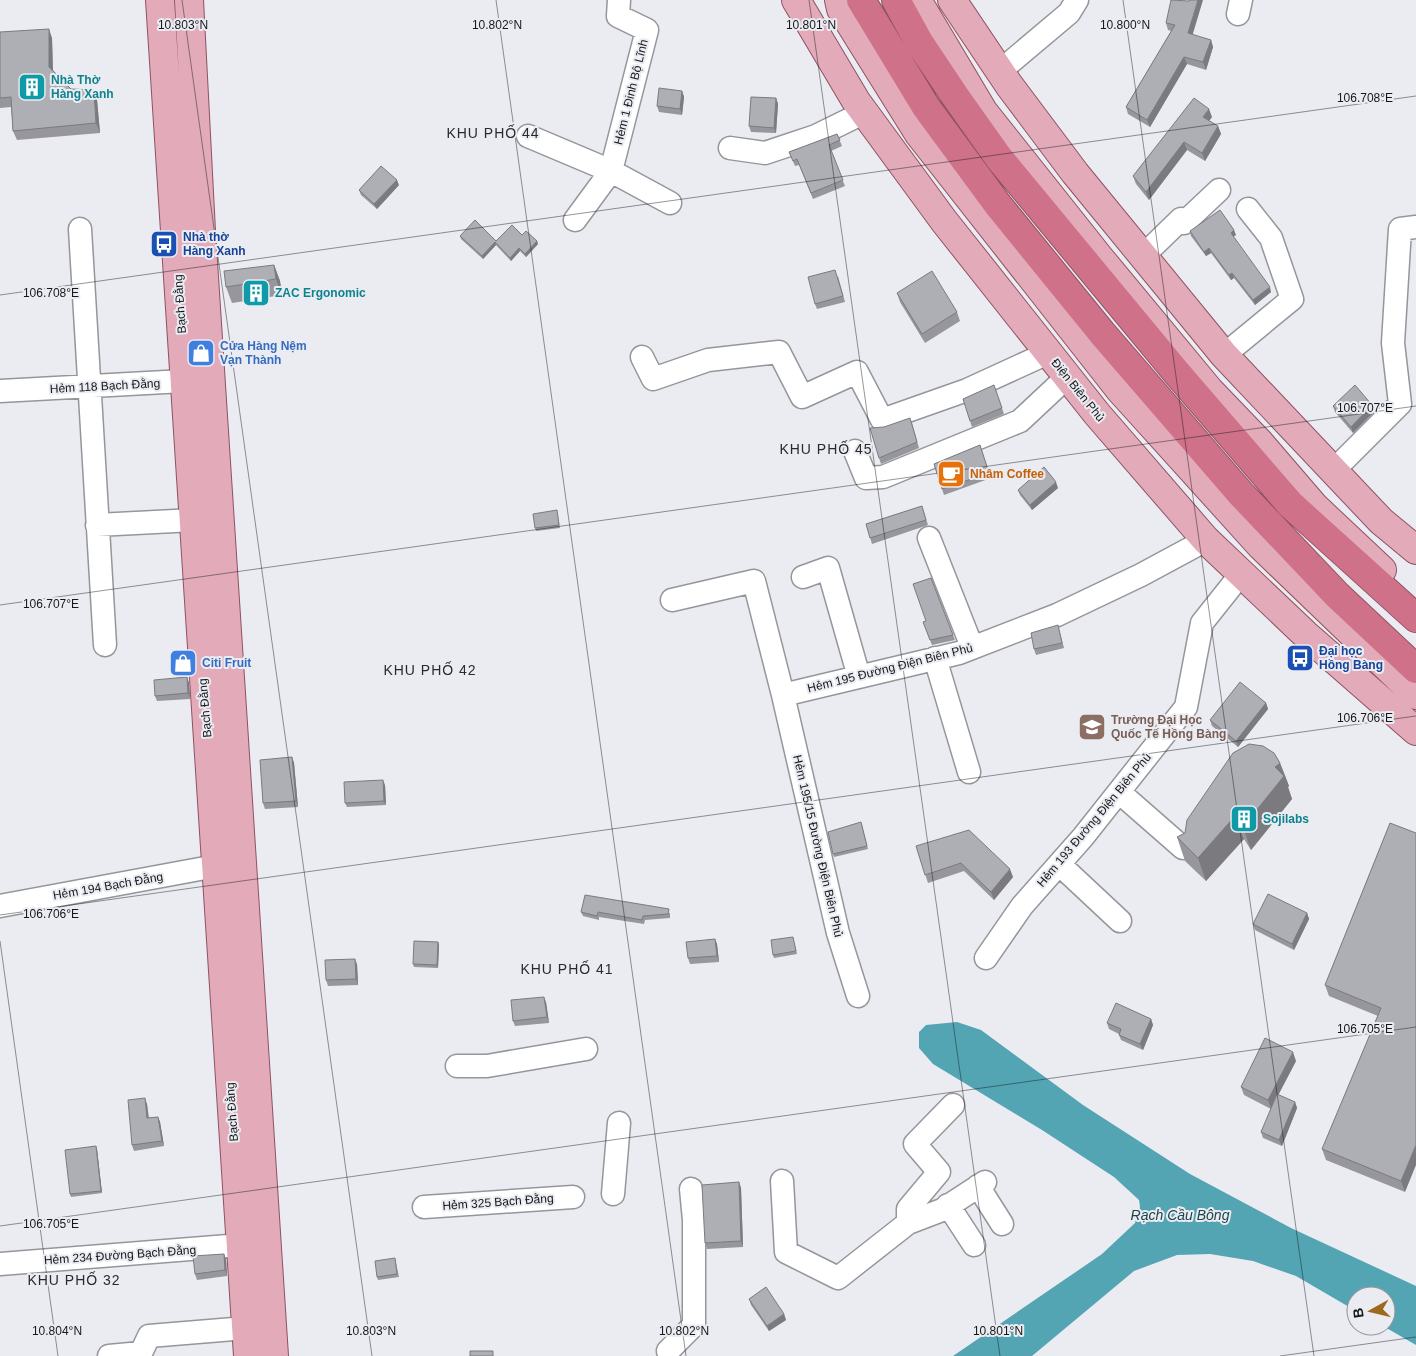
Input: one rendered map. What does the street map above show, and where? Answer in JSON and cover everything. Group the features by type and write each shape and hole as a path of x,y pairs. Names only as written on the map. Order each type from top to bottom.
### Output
{"highway":[{"path":"861,0 926,107 998,205 1096,325 1241,494 1338,596 1416,668"},
{"path":"896,0 919,42 954,96 999,158 1170,364 1290,504 1416,618"}],"main road":[{"name":"Bạch Đằng","path":"160,0 182,136 198,381 243,863 254,1245 246,1328 248,1356"},
{"name":"Bạch Đằng","path":"182,136 189,0"},
{"name":"Điện Biên Phủ","path":"796,0 865,112 944,221 1048,353 1206,540 1304,634 1416,730"},
{"path":"840,0 841,9 919,134 1120,390 1261,546 1416,695"},
{"path":"917,0 983,110 1111,272 1210,391 1260,443 1315,507 1416,602"},
{"path":"952,0 999,72 1076,173 1224,355 1380,521 1416,550"},
{"name":"Bạch Đằng","path":"198,381 194,520 216,866 254,1245 274,1356"},
{"path":"216,866 243,863"}],"street":[{"name":"Hẻm 1 Đinh Bộ Lĩnh","path":"611,170 647,30 618,16 619,0"},
{"path":"999,72 1069,13 1077,0"},
{"path":"730,148 765,153 816,136 865,112"},
{"path":"528,136 611,170 670,203"},
{"path":"575,220 611,170"},
{"path":"1143,256 1181,219 1184,223 1219,190"},
{"path":"1224,355 1292,299 1270,238 1248,209"},
{"path":"1333,471 1400,404 1393,343 1400,229 1416,227"},
{"path":"80,229 105,645"},
{"path":"642,357 653,379 708,360 779,352 802,397 857,372 882,420 967,390 1048,353"},
{"path":"855,451 866,478 883,477 1020,421 1068,377"},
{"name":"Hẻm 118 Bạch Đằng","path":"0,391 198,381"},
{"path":"97,525 194,520"},
{"path":"929,538 972,647"},
{"name":"Hẻm 195 Đường Điện Biên Phủ","path":"784,695 935,658 972,647 1057,615 1206,540"},
{"path":"803,577 828,568 859,676"},
{"name":"Hẻm 193 Đường Điện Biên Phủ","path":"986,958 1022,906 1119,792 1186,707 1202,623 1241,574"},
{"path":"672,600 754,581 784,695"},
{"path":"935,658 969,772"},
{"name":"Hẻm 195/15 Đường Điện Biên Phủ","path":"784,695 838,933 858,996"},
{"path":"1119,792 1183,848"},
{"path":"1059,864 1120,921"},
{"name":"Hẻm 194 Bạch Đằng","path":"0,906 216,866"},
{"path":"456,1066 487,1066 586,1049"},
{"path":"908,1223 908,1209 939,1172 915,1144 954,1105"},
{"path":"612,1194 620,1123"},
{"path":"782,1181 786,1252 838,1278 908,1223 948,1205 982,1184 1002,1224"},
{"path":"668,1351 694,1325 694,1220 691,1189"},
{"name":"Hẻm 325 Bạch Đằng","path":"424,1207 573,1197"},
{"path":"948,1205 974,1245"},
{"name":"Hẻm 234 Đường Bạch Đằng","path":"0,1264 254,1245"},
{"path":"109,1356 141,1353 148,1336 246,1328"}],"water":[{"name":"Rạch Cầu Bông","path":"957,1022 981,1030 1083,1105 1190,1174 1291,1228 1416,1286 1416,1345 1396,1333 1396,1286 1346,1286 1346,1305 1296,1276 1253,1261 1210,1254 1177,1255 1134,1271 1032,1356 953,1356 1102,1254 1135,1223 1140,1207 1139,1200 1114,1177 1042,1130 933,1064 919,1048 919,1032 926,1025"}],"building":[{"path":"1171,0 1198,0 1188,33 1211,40 1203,62 1184,57 1147,120 1126,107 1175,25 1166,23"},
{"name":"Nhà Thờ Hàng Xanh","path":"49,29 49,67 71,89 94,90 96,123 13,131 11,97 0,98 0,32"},
{"path":"659,88 682,91 680,109 657,106"},
{"path":"751,97 776,98 774,128 749,126"},
{"path":"1194,98 1209,109 1203,117 1218,126 1202,153 1184,142 1146,192 1133,176"},
{"path":"837,134 840,140 829,145 843,180 811,193 797,159 793,161 789,152"},
{"path":"381,166 397,180 374,204 359,190"},
{"path":"1220,210 1234,230 1231,233 1270,287 1253,300 1232,273 1229,275 1209,248 1204,252 1190,231"},
{"path":"475,220 496,241 512,225 522,235 526,231 537,241 525,254 519,248 510,258 495,242 482,256 460,236"},
{"path":"274,265 276,279 226,287 224,271"},
{"path":"835,270 843,296 815,304 808,277"},
{"path":"932,271 957,312 922,334 897,293"},
{"path":"994,385 1002,408 970,421 963,399"},
{"path":"1355,385 1372,405 1351,427 1333,406"},
{"path":"910,418 917,442 879,458 870,428 884,427"},
{"name":"Nhâm Coffee","path":"980,445 989,473 942,489 934,464"},
{"path":"1044,467 1056,482 1030,505 1018,490"},
{"path":"922,506 926,520 870,538 866,524"},
{"path":"557,510 559,525 535,528 533,514"},
{"path":"931,578 953,635 930,640 923,622 926,621 913,584"},
{"path":"1058,625 1062,643 1034,649 1031,633"},
{"path":"187,677 188,693 155,696 154,680"},
{"path":"1240,682 1266,703 1236,741 1210,720"},
{"path":"1249,744 1263,746 1274,753 1280,763 1275,767 1284,776 1243,827 1235,816 1198,858 1177,837 1185,833 1187,820 1233,753"},
{"path":"292,757 296,801 263,803 260,760"},
{"path":"383,780 384,801 345,803 344,782"},
{"path":"861,822 867,846 833,854 828,832"},
{"path":"1390,823 1416,833 1416,1145 1401,1181 1322,1149 1381,1008 1325,985"},
{"path":"969,830 1010,869 991,892 961,863 925,875 916,846"},
{"path":"1268,894 1307,913 1292,944 1253,924"},
{"path":"585,895 669,909 668,914 643,916 642,920 598,912 597,916 581,912"},
{"path":"793,937 796,951 773,955 771,940"},
{"path":"715,939 717,956 688,958 686,942"},
{"path":"414,941 438,942 437,965 413,964"},
{"path":"355,959 356,979 326,980 325,960"},
{"path":"544,997 547,1017 513,1021 511,1000"},
{"path":"1116,1003 1151,1019 1140,1044 1119,1035 1121,1029 1107,1023"},
{"path":"1265,1038 1293,1052 1268,1100 1241,1087"},
{"path":"1277,1094 1295,1102 1279,1140 1261,1132"},
{"path":"145,1098 147,1118 158,1117 162,1141 132,1145 128,1100"},
{"path":"96,1146 101,1191 70,1194 65,1150"},
{"path":"739,1182 741,1241 705,1243 702,1185"},
{"path":"224,1254 225,1270 195,1274 193,1256"},
{"path":"395,1258 397,1274 377,1277 375,1261"},
{"path":"766,1287 784,1314 767,1326 749,1299"},
{"path":"470,1351 493,1351 493,1356 470,1356"}],"place":[{"name":"Nhà Thờ Hàng Xanh","path":"32,87"},
{"name":"Nhà thờ Hàng Xanh","path":"164,244"},
{"name":"ZAC Ergonomic","path":"256,293"},
{"name":"Cửa Hàng Nệm Vạn Thành","path":"201,353"},
{"name":"Nhâm Coffee","path":"951,474"},
{"name":"Đại học Hồng Bàng","path":"1300,658"},
{"name":"Citi Fruit","path":"183,663"},
{"name":"Trường Đại Học Quốc Tế Hồng Bàng","path":"1092,727"},
{"name":"Sojilabs","path":"1244,819"}],"district":[{"name":"KHU PHỐ 44","path":"493,133"},
{"name":"KHU PHỐ 45","path":"826,449"},
{"name":"KHU PHỐ 42","path":"430,670"},
{"name":"KHU PHỐ 41","path":"567,969"},
{"name":"KHU PHỐ 32","path":"74,1280"}]}
